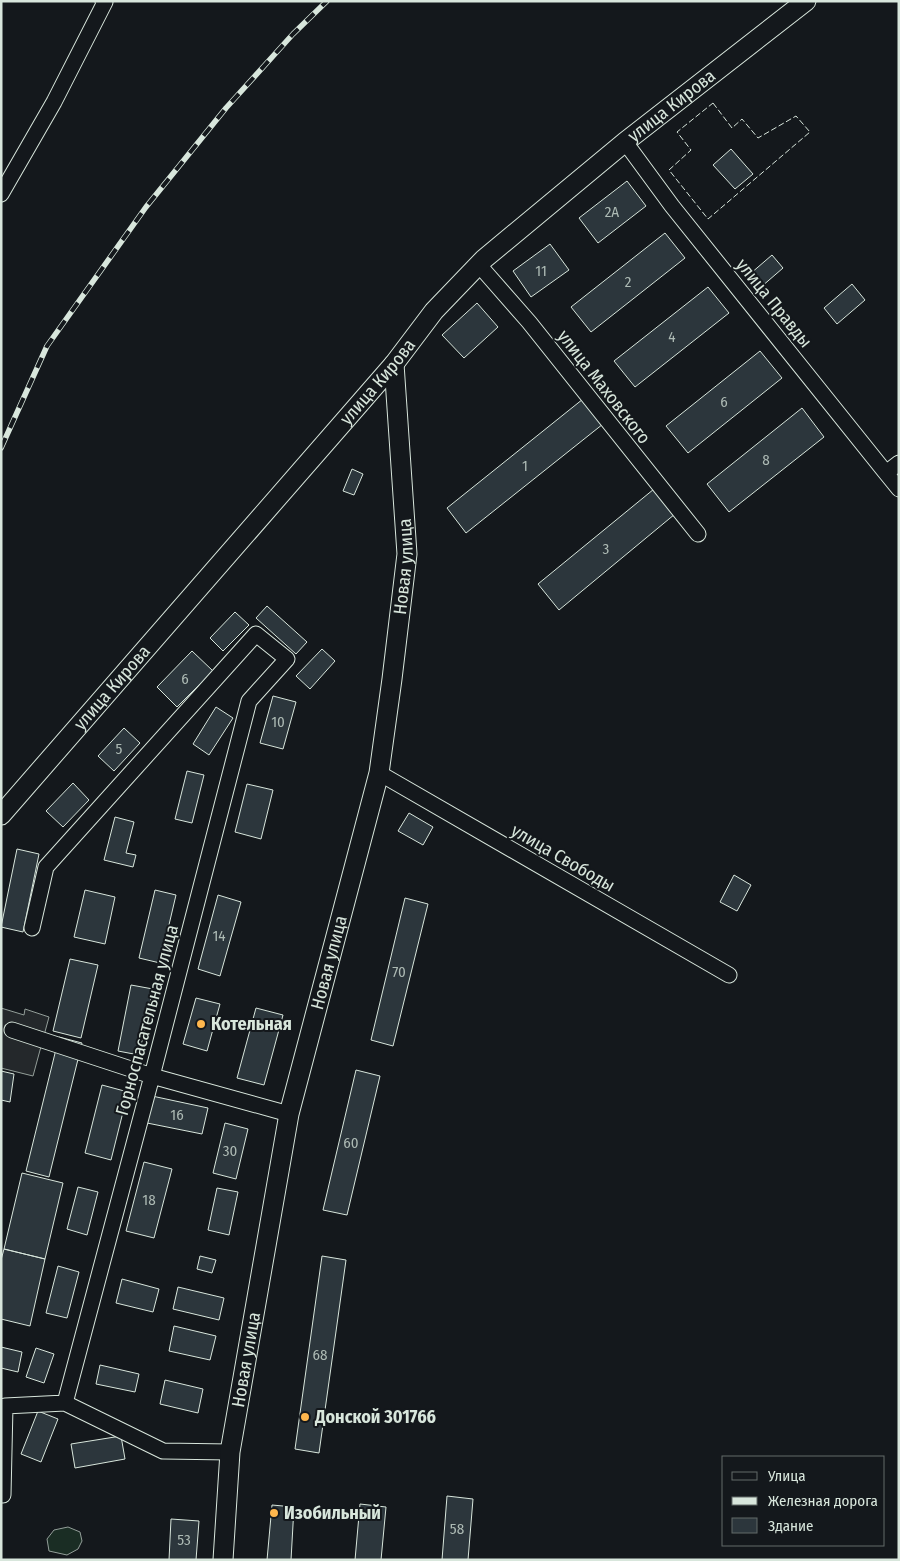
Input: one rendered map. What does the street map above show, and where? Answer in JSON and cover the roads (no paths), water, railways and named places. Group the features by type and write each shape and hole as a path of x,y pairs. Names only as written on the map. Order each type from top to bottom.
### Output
{"main road":[{"name":"улица Кирова","path":"1,816 394,364 434,311 479,264 625,142 806,1"},
{"name":"Новая улица","path":"223,1560 230,1452 290,1114 379,773 407,554 394,364"}],"street":[{"path":"1,194 54,102 105,2"},
{"name":"улица Правды","path":"625,142 672,206 899,489"},
{"name":"улица Маховского","path":"479,264 529,322 698,534"},
{"path":"886,473 899,463"},
{"name":"Горноспасательная улица","path":"32,928 46,867 256,634 286,659 249,701 65,1403"},
{"name":"улица Свободы","path":"379,773 729,976"},
{"path":"12,1030 152,1076 290,1114"},
{"path":"3,1495 5,1406 65,1403 162,1451 230,1452"}],"railway":[{"path":"1,448 47,346 146,207 226,108 293,34 327,1"}],"place":[{"name":"Котельная","path":"201,1024"},
{"name":"Донской 301766","path":"305,1417"},
{"name":"Изобильный","path":"274,1513"}]}
